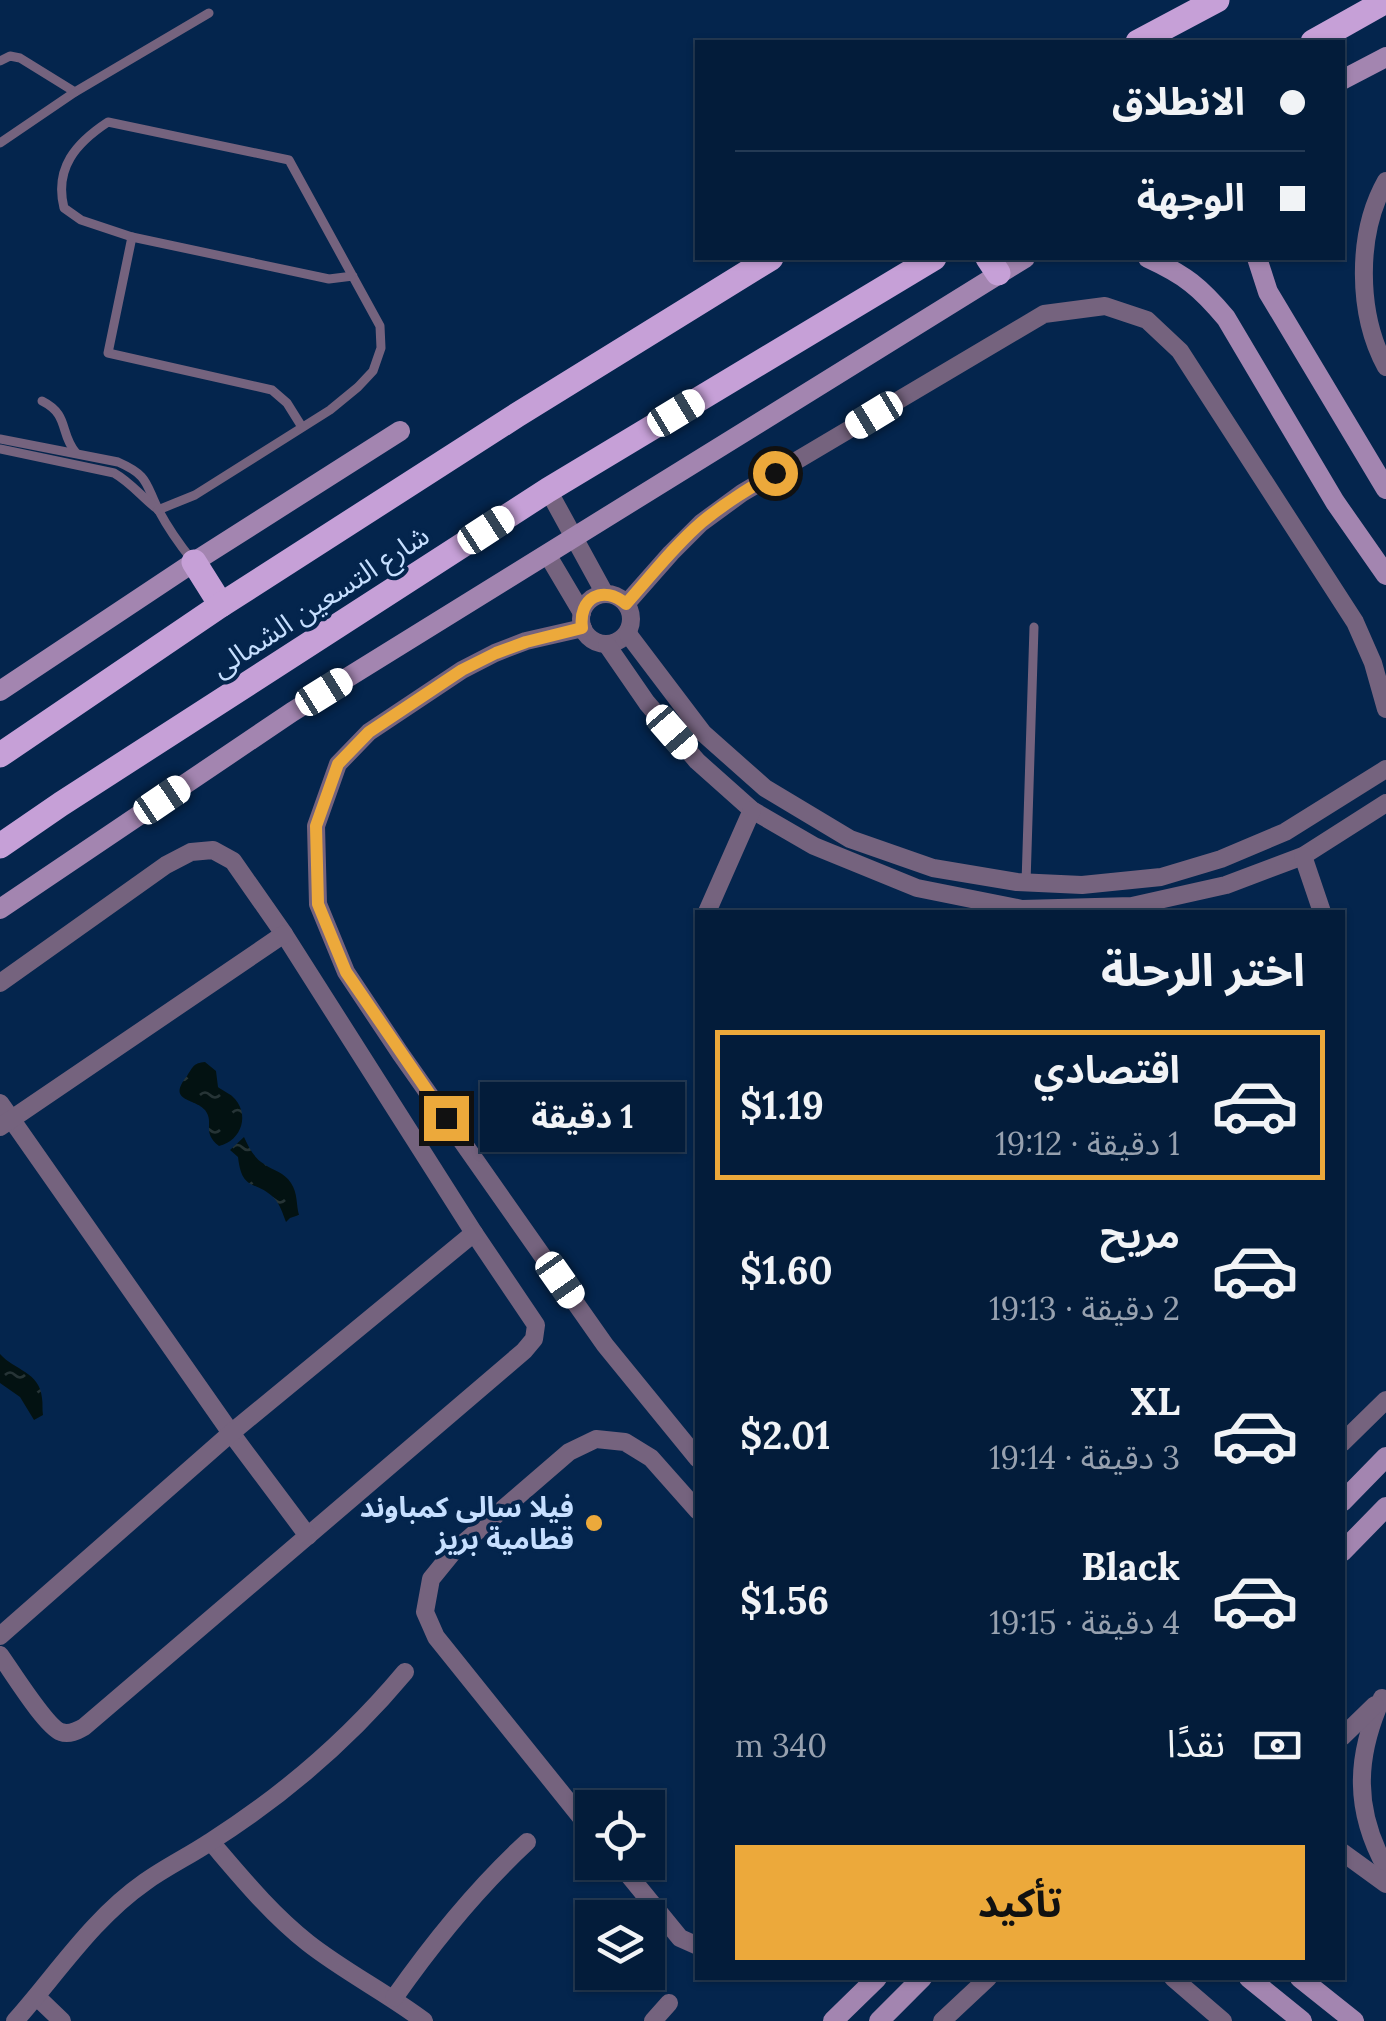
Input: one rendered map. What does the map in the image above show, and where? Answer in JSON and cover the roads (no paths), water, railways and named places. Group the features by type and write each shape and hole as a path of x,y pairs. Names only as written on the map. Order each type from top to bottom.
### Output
{"main road":[{"path":"1152,39 1217,0"},
{"path":"1317,40 1386,2"},
{"name":"شارع التسعين الشمالى","path":"0,754 221,605 767,260"},
{"name":"شارع التسعين الشمالى","path":"0,846 548,490 931,260"},
{"path":"194,562 221,605"}],"street":[{"path":"1345,78 1386,56"},
{"path":"1386,181 1368,230 1364,274 1368,318 1386,368"},
{"path":"1258,260 1268,292 1386,489"},
{"path":"0,909 292,712 547,554 993,265"},
{"path":"1178,265 1226,318 1335,502 1386,574"},
{"path":"626,604 670,552 742,493 1044,314 1105,306 1146,320 1180,351 1355,622 1386,708"},
{"path":"0,691 400,431"},
{"path":"548,490 605,594"},
{"path":"547,554 582,621 592,641 608,645 628,634 632,618 626,604 605,594 590,600 582,621 462,670 369,732 338,764 316,826 318,904 346,972 400,1053 606,1345 695,1456"},
{"path":"628,634 704,733 765,788 850,839 933,868 1026,883 1082,885 1161,877 1221,860 1286,832 1386,769 1386,751"},
{"path":"608,645 646,702 697,761 752,810 814,846 917,888 1022,909 1132,906 1226,884 1303,856 1386,804"},
{"path":"708,910 752,810"},
{"path":"0,983 166,865 192,852 213,850 232,861 284,934 536,1325 534,1339 524,1352 84,1727 60,1732 48,1723 0,1655"},
{"path":"1303,856 1321,910"},
{"path":"6,1123 284,934"},
{"path":"0,1103 6,1123 308,1536"},
{"path":"0,1636 230,1433 474,1233"},
{"path":"1345,1440 1386,1400"},
{"path":"575,1810 436,1636 425,1612 431,1579 453,1552 569,1452 596,1439 625,1442 651,1458 695,1508"},
{"path":"1345,1499 1386,1457"},
{"path":"1345,1549 1386,1507"},
{"path":"15,2021 106,1914 144,1882 211,1842 291,1785 372,1711 405,1672"},
{"path":"1345,1734 1384,1696"},
{"path":"1384,1696 1364,1747 1361,1773 1367,1826 1386,1868"},
{"path":"211,1842 270,1910 307,1943 424,2021"},
{"path":"394,1998 455,1915 527,1842"},
{"path":"1345,1854 1386,1884"},
{"path":"633,1880 680,1938 695,1945"},
{"path":"834,2021 875,1980"},
{"path":"880,2021 920,1980"},
{"path":"942,2021 986,1980"},
{"path":"1175,1980 1223,2021"},
{"path":"1251,1980 1302,2021"},
{"path":"1303,1980 1354,2021"},
{"path":"37,1997 62,2021"},
{"path":"653,2021 668,2003"}],"lane":[{"path":"0,142 75,92 209,14"},
{"path":"0,61 10,56 20,58 75,92"},
{"path":"158,510 195,494 330,410 358,387 373,370 382,348 380,326 353,276 289,160 108,122 84,138 66,164 59,188 64,208 82,220 132,236 329,279 353,276"},
{"path":"132,236 108,353 272,390 302,427"},
{"path":"42,401 62,415 68,442 78,454"},
{"path":"0,439 118,462 136,470 150,485 158,510"},
{"path":"0,449 114,473 128,481 158,510 194,562"},
{"path":"1026,883 1034,628"}],"water":[{"path":"205,1062 216,1071 218,1087 232,1096 241,1110 238,1132 219,1146 209,1132 205,1110 184,1098 180,1091 194,1066"},
{"path":"244,1137 257,1159 291,1183 299,1215 286,1222 275,1199 246,1181 238,1157 230,1150"},
{"path":"0,1354 37,1382 43,1415 34,1420 20,1397 0,1383"}],"place":[{"name":"فيلا سالى كمباوند قطامية بريز","path":"594,1523"}]}
